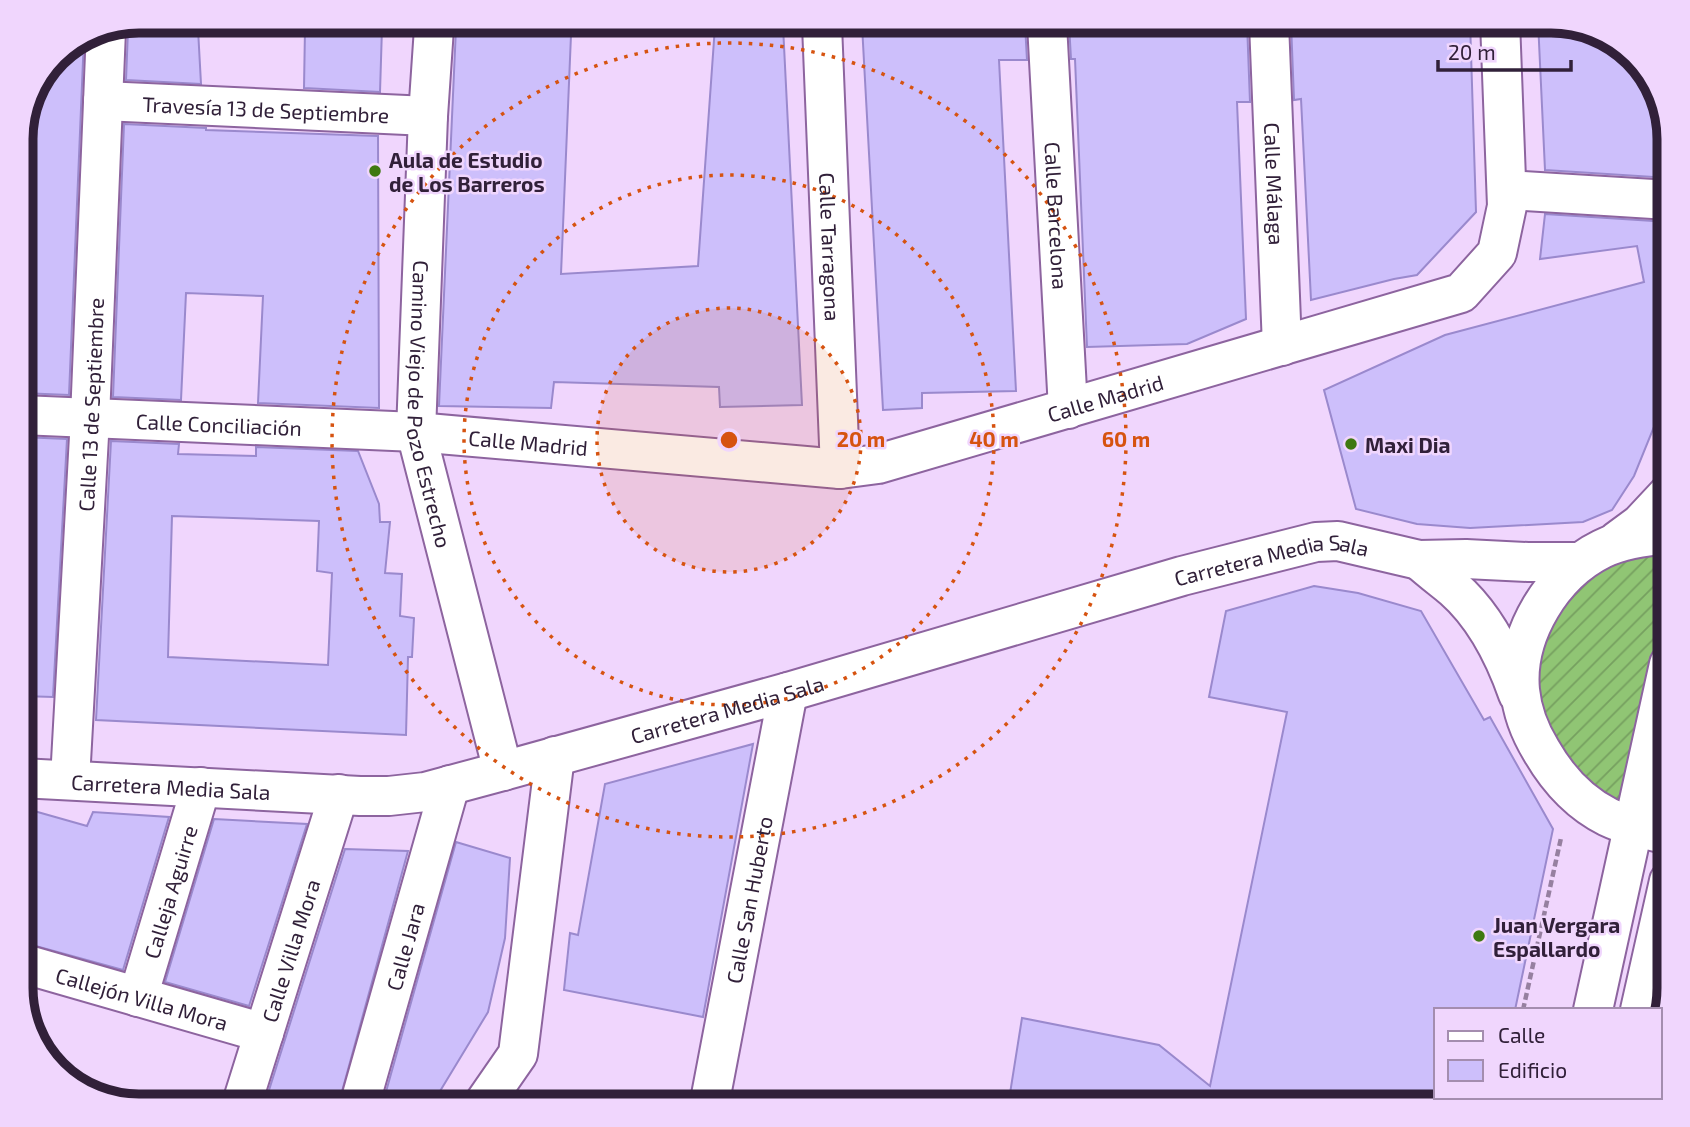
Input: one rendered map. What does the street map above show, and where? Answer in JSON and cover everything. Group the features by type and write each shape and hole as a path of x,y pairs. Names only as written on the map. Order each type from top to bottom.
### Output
{"street":[{"name":"Camino Viejo de Pozo Estrecho","path":"434,33 416,432 503,771"},
{"name":"Calle Tarragona","path":"822,33 840,469"},
{"name":"Calle Barcelona","path":"1047,33 1068,409"},
{"name":"Calle Málaga","path":"1269,33 1282,346"},
{"name":"Calle Madrid","path":"416,432 840,469 878,464 1461,293 1497,253 1507,206 1500,33"},
{"name":"Calle 13 de Septiembre","path":"70,780 90,418 106,39"},
{"name":"Travesía 13 de Septiembre","path":"103,101 428,116"},
{"path":"1507,190 1657,199"},
{"name":"Calle Conciliación","path":"33,416 416,432"},
{"path":"1657,488 1640,524 1566,574 1550,593 1528,636 1520,674 1523,707 1537,743 1560,780 1589,806 1606,816 1632,827 1657,832"},
{"path":"1591,555 1624,540 1657,536"},
{"name":"Carretera Media Sala","path":"33,778 406,795 788,692 1182,576 1316,542 1338,541 1419,560 1528,562 1591,555"},
{"name":"Carretera Media Sala","path":"1419,560 1453,589 1486,626 1511,672 1523,707"},
{"name":"Calle San Huberto","path":"711,1094 788,692"},
{"path":"1593,1008 1657,717"},
{"path":"490,1094 517,1054 555,756"},
{"name":"Calle Jara","path":"362,1094 450,785"},
{"name":"Calleja Aguirre","path":"138,997 201,787"},
{"name":"Calle Villa Mora","path":"246,1094 339,794"},
{"path":"1640,1008 1657,934"},
{"name":"Callejón Villa Mora","path":"33,966 264,1033"}],"path":[{"path":"1523,1008 1563,828"}],"green space":[{"path":"1657,540 1657,717 1632,827 1528,724 1550,593"}],"building":[{"path":"198,33 201,84 126,80 128,34"},
{"path":"305,33 382,33 380,92 304,88"},
{"path":"456,33 571,35 561,274 698,266 715,33 783,33 802,405 720,407 719,387 554,382 551,408 439,406"},
{"path":"862,33 1026,33 1027,60 999,60 1016,391 922,393 922,408 883,410"},
{"path":"1070,33 1247,33 1250,102 1237,102 1246,319 1187,344 1087,347 1075,59 1071,59"},
{"path":"1291,33 1470,33 1476,212 1417,275 1311,300 1301,99 1294,100"},
{"path":"1539,33 1571,35 1610,51 1639,80 1655,119 1657,177 1545,170"},
{"path":"84,49 69,395 33,394 33,132 44,92 55,75"},
{"path":"124,124 206,130 378,136 379,408 258,403 263,296 186,293 181,400 113,397"},
{"path":"1545,214 1657,221 1657,419 1634,476 1612,510 1583,522 1470,528 1417,524 1356,509 1324,390 1445,335 1644,282 1637,246 1540,259"},
{"path":"33,438 67,439 53,697 33,696"},
{"path":"111,441 179,444 178,454 256,456 256,447 358,451 379,504 380,522 390,522 385,573 402,574 400,616 414,618 412,657 408,657 406,735 96,720","holes":["172,516 319,521 317,571 332,573 328,665 168,657"]},
{"path":"1314,586 1358,593 1421,611 1484,720 1490,717 1553,829 1515,1008 1434,1008 1434,1094 1010,1094 1022,1018 1159,1045 1210,1086 1287,712 1209,697 1226,611"},
{"path":"753,744 703,1017 564,990 570,933 578,935 605,784"},
{"path":"33,811 87,826 93,812 169,817 123,970 33,945"},
{"path":"214,819 307,824 249,1006 165,982"},
{"path":"456,842 510,858 505,938 488,1012 438,1094 385,1094"},
{"path":"345,849 408,851 341,1094 268,1094"}],"place":[{"name":"Aula de Estudio de Los Barreros","path":"375,171"},
{"name":"Maxi Dia","path":"1351,444"},
{"name":"Juan Vergara Espallardo","path":"1479,936"}]}
